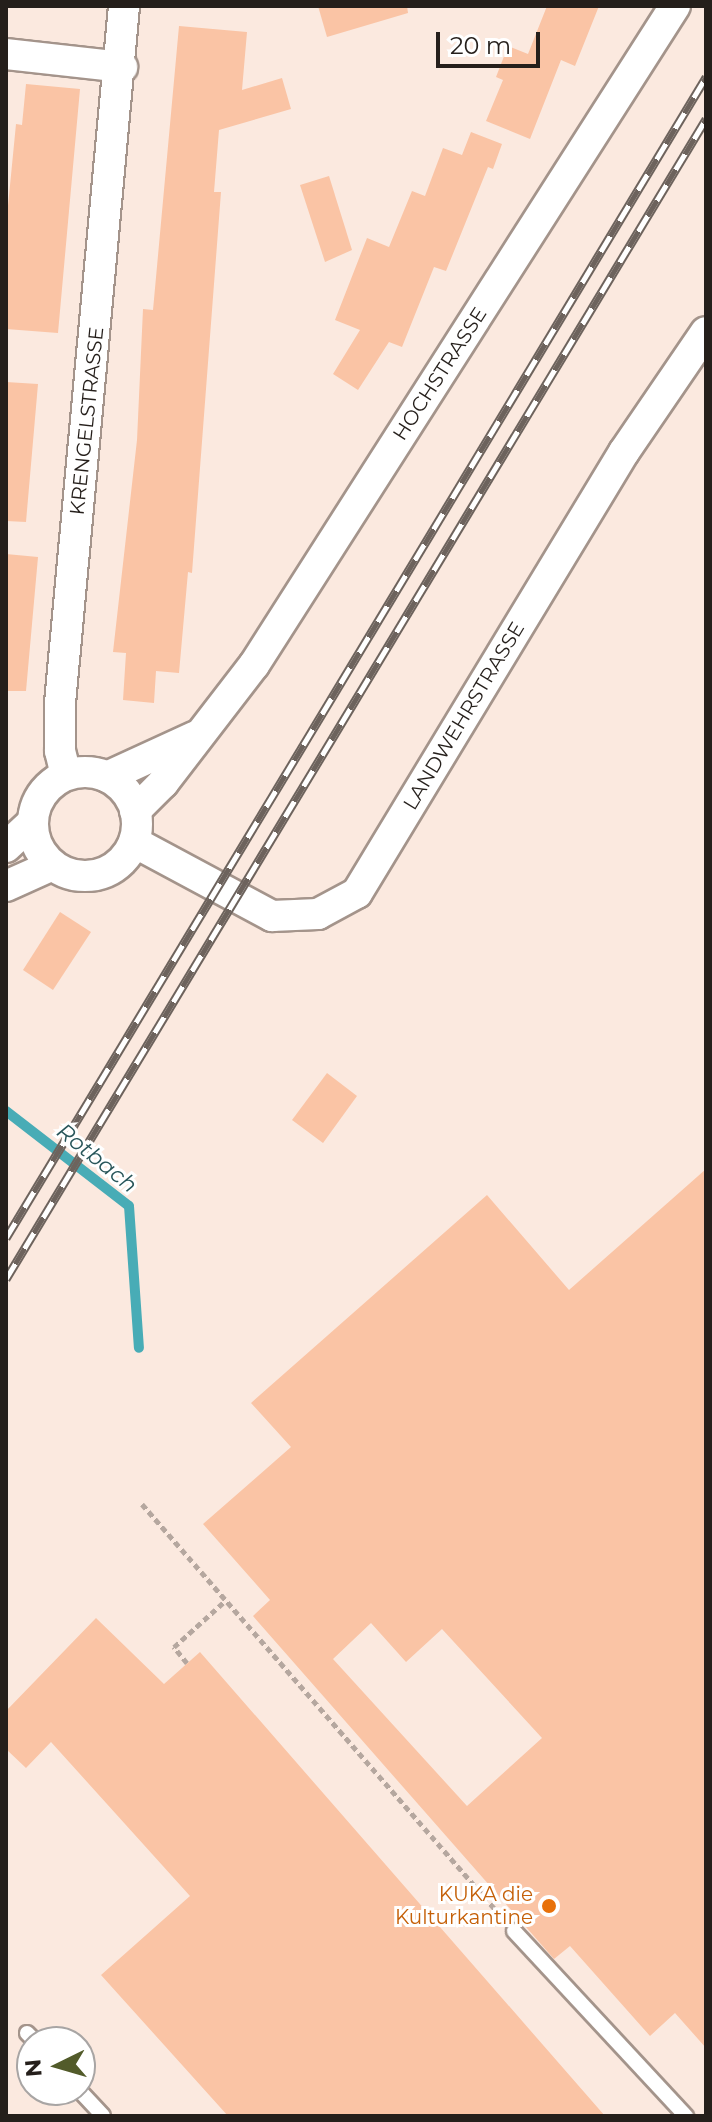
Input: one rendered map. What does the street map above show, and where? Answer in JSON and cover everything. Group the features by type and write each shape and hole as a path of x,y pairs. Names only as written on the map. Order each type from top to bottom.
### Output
{"street":[{"name":"KRENGELSTRASSE","path":"66,775 60,751 60,703 122,67 124,6"},
{"name":"HOCHSTRASSE","path":"135,811 163,783 196,736 254,665 675,6"},
{"path":"6,54 122,67"},
{"name":"LANDWEHRSTRASSE","path":"134,842 272,916 318,914 357,893 624,452 706,332"},
{"name":"HOCHSTRASSE","path":"107,777 196,736"},
{"path":"66,775 107,777 129,797 135,811 134,842 114,867 99,874 83,876 53,865 35,839 33,822 42,794 66,775"},
{"path":"6,847 33,822"},
{"path":"6,886 53,865"}],"lane":[{"path":"514,1931 686,2116"}],"path":[{"path":"142,1504 514,1931"},
{"path":"187,1663 174,1647 226,1600"}],"building":[{"path":"318,6 407,6 408,13 327,37"},
{"path":"547,6 599,6 575,66 561,60 530,139 486,121 503,80 496,77 508,46 528,54"},
{"path":"179,26 247,32 242,90 282,78 291,109 219,130 214,192 221,192 192,573 188,572 179,673 156,671 154,703 123,700 126,653 113,652 137,440 143,309 153,310"},
{"path":"26,84 80,89 58,333 6,329 7,216 16,124 22,125"},
{"path":"471,132 502,144 493,169 488,167 446,271 434,267 402,347 389,342 358,390 333,374 360,330 335,320 367,238 389,247 412,191 425,196 443,148 462,155"},
{"path":"329,176 352,250 325,262 300,185"},
{"path":"6,382 38,384 26,522 6,521"},
{"path":"6,554 38,557 26,691 6,691"},
{"path":"60,912 91,932 53,990 23,970"},
{"path":"327,1073 357,1096 323,1143 292,1120"},
{"path":"706,1169 706,2048 675,2013 650,2036 570,1946 554,1959 253,1616 270,1600 203,1524 291,1447 251,1403 487,1195 569,1290","holes":["371,1623 406,1662 442,1629 542,1738 467,1806 333,1659"]},
{"path":"96,1618 164,1684 200,1652 605,2116 228,2116 101,1975 190,1896 51,1742 26,1768 6,1749 6,1711"}],"waterway":[{"name":"Rotbach","path":"6,1111 129,1206 139,1348"}],"railway":[{"path":"6,1238 706,77"},
{"path":"6,1279 706,119"}],"place":[{"name":"KUKA die Kulturkantine","path":"549,1906"}]}
